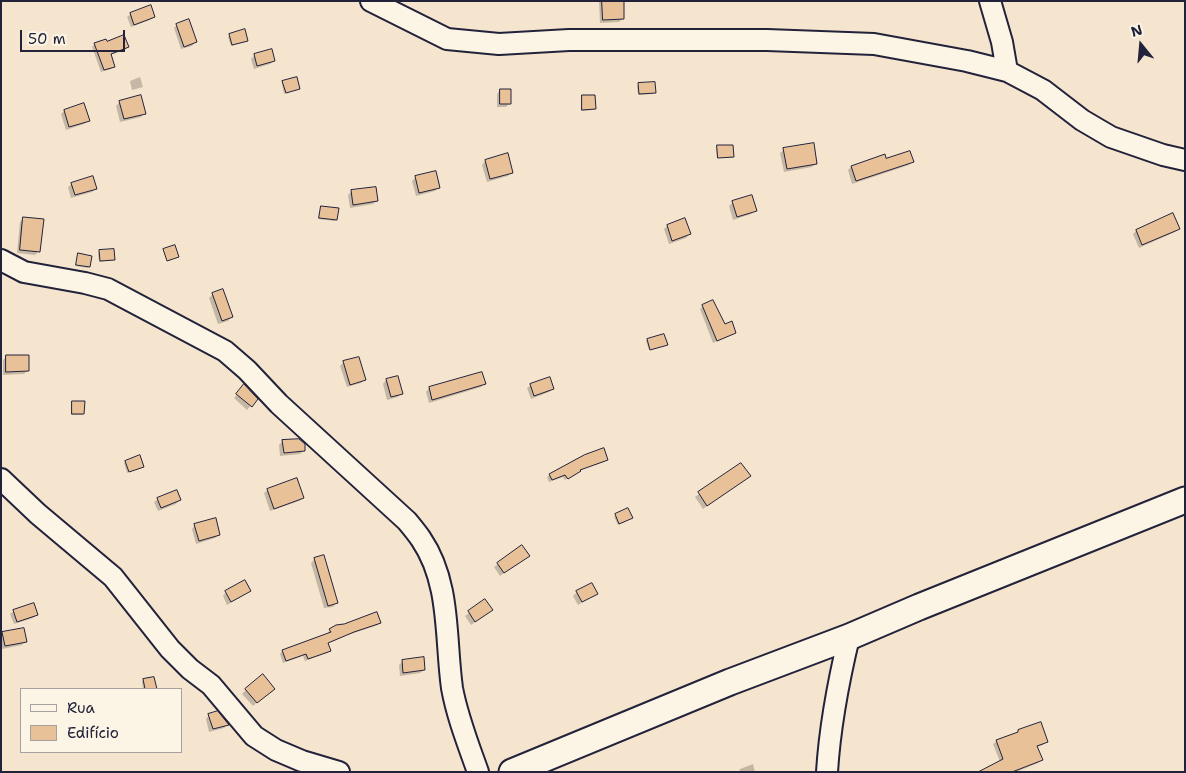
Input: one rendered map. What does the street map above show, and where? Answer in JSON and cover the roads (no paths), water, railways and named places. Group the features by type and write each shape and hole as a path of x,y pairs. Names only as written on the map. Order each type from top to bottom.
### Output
{"main road":[{"path":"512,772 730,682 849,637 918,607 1185,500"}],"street":[{"path":"371,1 448,39 499,44 569,40 767,40 874,44 967,60 1007,71 1043,90 1082,120 1111,137 1163,155 1185,160"},
{"path":"990,1 1002,42 1007,71"},
{"path":"2,263 24,272 108,289 225,351 247,370 279,404 407,521 422,540 441,586 452,689 462,727 478,772"},
{"path":"1,479 38,514 113,577 170,649 211,685 254,736 284,754 339,772"},
{"path":"827,772 829,737 836,693 849,637"}]}
